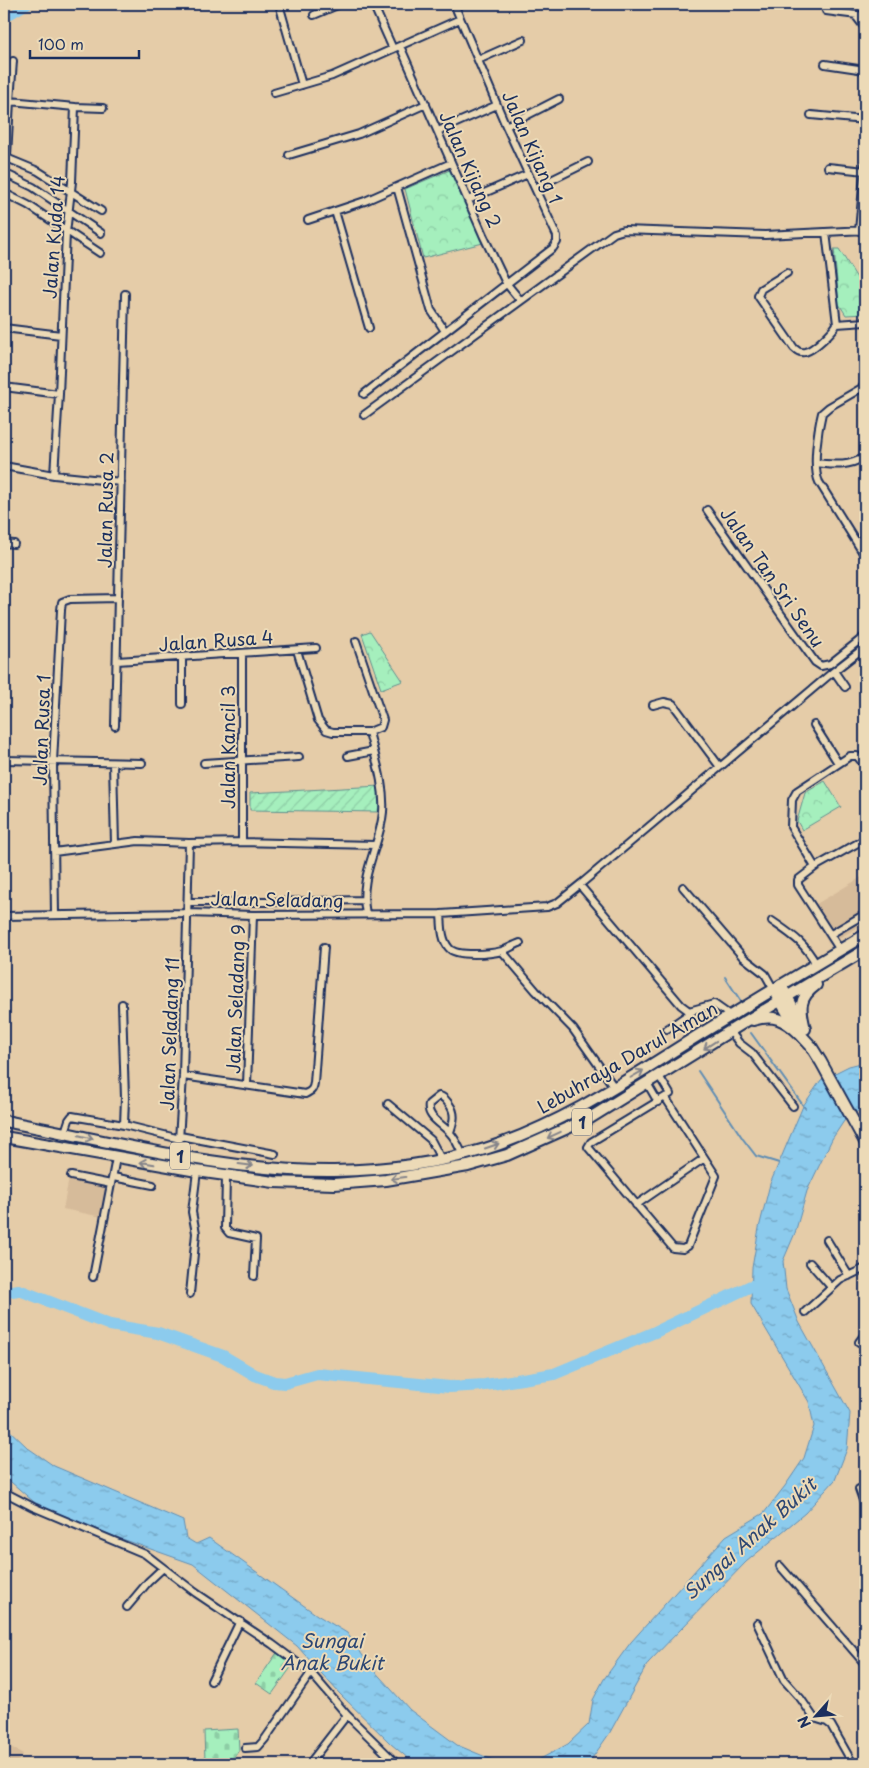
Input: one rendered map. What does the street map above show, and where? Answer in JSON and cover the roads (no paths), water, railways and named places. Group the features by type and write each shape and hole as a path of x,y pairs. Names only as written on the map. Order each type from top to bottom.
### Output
{"main road":[{"name":"Lebuhraya Darul Aman","path":"4,1121 178,1156 278,1169 334,1171 385,1168 441,1159 503,1143 584,1106 865,935"},
{"name":"Lebuhraya Darul Aman","path":"4,1137 197,1172 274,1182 334,1184 386,1180 468,1166 507,1155 590,1118 862,952"},
{"path":"802,1031 800,1006 808,991 831,970"},
{"path":"778,987 865,1142"},
{"path":"743,1023 767,1017 775,1018 802,1031"}],"street":[{"path":"278,4 302,85"},
{"path":"314,15 340,4"},
{"path":"374,4 393,49"},
{"name":"Jalan Kijang 1","path":"454,4 506,126 557,236 557,242 553,248 506,283"},
{"path":"826,11 865,16"},
{"path":"855,15 865,28"},
{"path":"274,93 332,76 460,19"},
{"path":"478,60 523,40"},
{"name":"Jalan Kijang 2","path":"400,46 506,283 520,300"},
{"path":"13,61 7,156 38,171 100,211"},
{"path":"826,64 865,70"},
{"path":"506,126 559,99"},
{"path":"10,101 75,108 103,108"},
{"path":"289,155 360,134 426,104"},
{"path":"438,131 497,105"},
{"name":"Jalan Kuda 14","path":"54,475 66,231 75,108"},
{"path":"811,115 865,120"},
{"path":"535,188 588,162"},
{"path":"308,220 366,201 451,163"},
{"path":"364,415 603,239 620,231 760,235 862,230 865,167 828,167"},
{"path":"4,173 33,187 101,233"},
{"path":"468,200 528,174"},
{"path":"397,187 431,310 444,331"},
{"path":"4,193 28,205 100,253"},
{"path":"335,211 369,328"},
{"path":"787,273 761,289 758,296 794,348 798,351 808,351 833,330 837,324 826,232"},
{"path":"364,394 506,283"},
{"name":"Jalan Rusa 2","path":"115,726 125,294"},
{"path":"837,324 865,322"},
{"path":"4,328 61,335"},
{"path":"865,386 822,413 816,463 816,476 819,482 865,556"},
{"path":"4,387 59,394"},
{"path":"816,463 850,464 865,457"},
{"path":"4,466 54,475 121,482"},
{"name":"Jalan Tan Sri Senu","path":"707,510 815,662 821,666 830,664 865,636"},
{"path":"4,543 14,544"},
{"name":"Jalan Rusa 1","path":"55,915 53,762 60,610 62,602 70,599 118,598"},
{"path":"297,650 318,720 322,726 326,730 333,732 369,732 381,727 383,720 356,641"},
{"name":"Jalan Seladang","path":"4,916 188,913 441,914 552,906 865,647"},
{"name":"Jalan Rusa 4","path":"117,661 316,648"},
{"name":"Jalan Kancil 3","path":"242,653 242,842"},
{"path":"182,657 182,704"},
{"path":"834,671 845,687"},
{"path":"653,705 664,702 673,704 720,766"},
{"path":"814,726 838,762"},
{"path":"366,914 363,900 364,885 381,821 383,805 381,782 369,732"},
{"path":"348,756 374,751"},
{"path":"815,867 791,827 792,800 797,791 838,762 853,755 860,759 865,766"},
{"path":"204,763 299,757"},
{"path":"4,760 142,763"},
{"path":"113,763 115,844"},
{"path":"840,950 798,885 798,880 815,867 865,838"},
{"path":"54,852 155,841 374,845"},
{"name":"Jalan Seladang 11","path":"178,1156 183,1076 189,843"},
{"path":"683,887 743,957 778,987"},
{"path":"583,889 681,1005 689,1011 714,1004 731,1016"},
{"path":"188,902 363,900"},
{"name":"Jalan Seladang 9","path":"247,1085 253,914"},
{"path":"441,914 444,937 450,950 465,954 502,951 520,943"},
{"path":"831,934 865,914"},
{"path":"772,921 803,944 816,964"},
{"path":"183,1076 305,1094 313,1089 324,947"},
{"path":"502,951 536,991 574,1029 614,1087"},
{"path":"862,952 865,963"},
{"path":"122,1004 124,1124"},
{"path":"668,1029 694,1010"},
{"path":"730,1031 739,1043 752,1052 793,1106"},
{"path":"659,1076 667,1096 703,1159 716,1176 688,1246 683,1249 673,1248 590,1150 589,1145 667,1096"},
{"path":"647,1083 658,1102"},
{"path":"450,1132 454,1117 453,1110 444,1098 439,1096 429,1104 429,1112 450,1132 463,1154"},
{"path":"388,1104 431,1140 441,1159"},
{"path":"65,1132 72,1116 124,1124 180,1138 275,1154"},
{"path":"93,1277 116,1158"},
{"path":"636,1205 703,1159"},
{"path":"190,1294 196,1233 192,1212 197,1172"},
{"path":"72,1176 153,1185"},
{"path":"226,1176 225,1228 229,1232 256,1239 254,1276"},
{"path":"826,1240 849,1276"},
{"path":"810,1263 831,1287"},
{"path":"805,1312 831,1287 865,1268"},
{"path":"859,1342 865,1334"},
{"path":"859,1489 865,1506"},
{"path":"4,1492 145,1554 196,1593 240,1621 311,1673 347,1715 397,1764"},
{"path":"780,1566 865,1664"},
{"path":"127,1608 148,1582 163,1568"},
{"path":"211,1681 240,1621"},
{"path":"757,1623 765,1636 784,1680 801,1699 814,1718 831,1725 853,1764"},
{"path":"245,1748 258,1747 266,1739 311,1673"},
{"path":"309,1764 347,1715"}],"water":[{"name":"Sungai Anak Bukit","path":"865,1062 865,1106 844,1121 832,1139 807,1191 795,1233 783,1261 786,1289 799,1322 850,1413 847,1449 835,1480 805,1513 746,1562 648,1663 609,1734 588,1764 531,1764 568,1744 589,1724 593,1700 604,1679 631,1642 726,1536 764,1513 804,1458 814,1426 809,1402 751,1304 752,1268 759,1228 770,1184 803,1106 821,1080 849,1066"},
{"name":"Sungai Anak Bukit","path":"4,1425 28,1448 54,1466 183,1521 186,1538 196,1544 209,1538 317,1615 347,1633 370,1666 410,1710 457,1745 493,1760 527,1764 415,1764 391,1744 339,1693 297,1646 193,1564 77,1523 34,1502 4,1476"}],"waterway":[{"path":"4,19 29,4"},
{"path":"725,977 742,1003"},
{"path":"751,1033 805,1108"},
{"path":"698,1071 756,1156 779,1163"},
{"path":"4,1292 19,1290 110,1325 158,1333 223,1356 255,1375 274,1382 285,1383 317,1374 450,1387 485,1385 554,1374 655,1332 751,1286 767,1288"}]}
